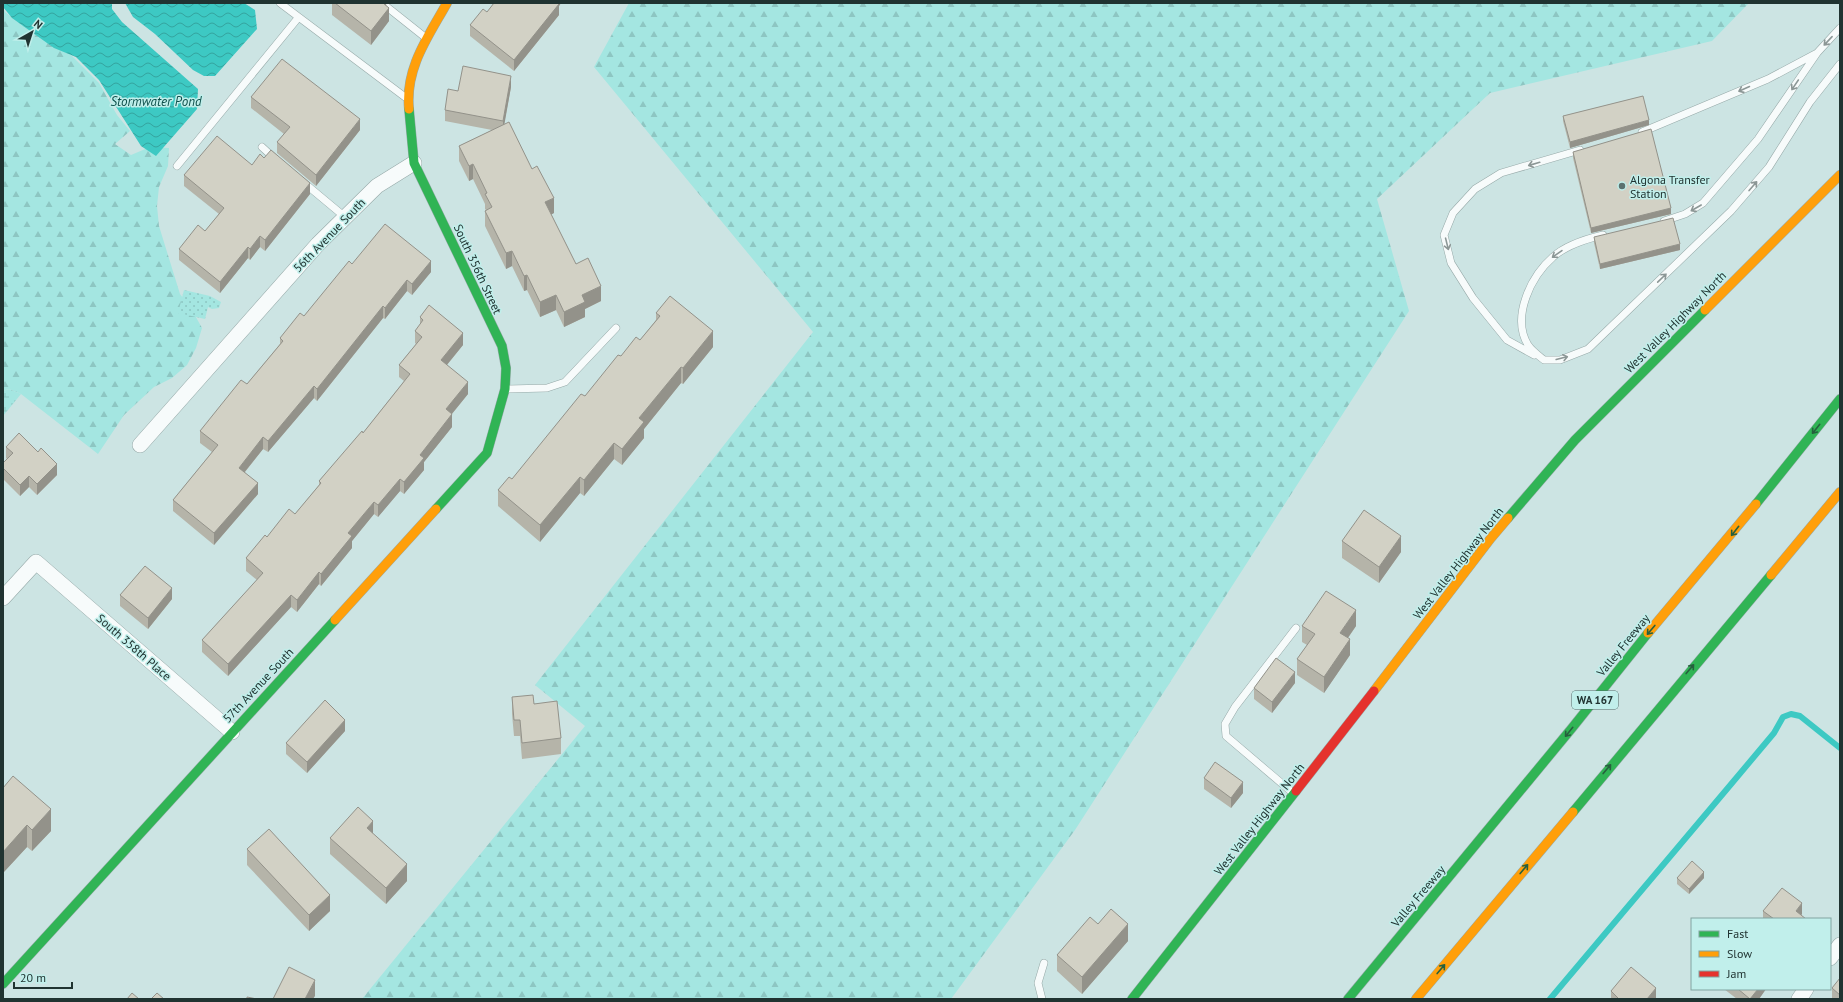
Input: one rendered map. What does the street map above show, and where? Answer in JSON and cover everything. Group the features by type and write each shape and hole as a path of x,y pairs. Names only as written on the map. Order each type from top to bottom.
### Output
{"main road":[{"path":"414,163 408,99 410,76 427,39 447,3"},
{"name":"South 356th Street","path":"414,163 502,346 506,368 505,389"},
{"name":"West Valley Highway North","path":"1132,999 1294,794 1491,538 1574,440 1840,175"},
{"name":"57th Avenue South","path":"3,984 487,452 505,389"},
{"name":"Valley Freeway","path":"1348,999 1572,728 1647,634 1730,537 1840,399"},
{"path":"1416,999 1840,492"}],"street":[{"name":"56th Avenue South","path":"140,445 318,244 377,186 414,163"},
{"name":"South 358th Place","path":"3,598 36,562 232,732"},
{"path":"1831,957 1840,945"},
{"path":"1798,999 1805,990"}],"lane":[{"path":"280,3 408,99"},
{"path":"382,3 427,39"},
{"path":"177,166 298,18"},
{"path":"1658,222 1685,214 1703,203 1758,139 1817,53 1840,28"},
{"path":"1636,134 1650,130 1768,79 1817,53"},
{"path":"1586,149 1501,173 1475,189 1453,213 1444,235 1451,263 1473,298 1507,340 1544,360 1560,360 1588,349 1731,211 1769,167 1810,102 1840,64"},
{"path":"262,147 280,162"},
{"path":"298,177 345,217"},
{"path":"1544,360 1528,346 1522,326 1523,310 1534,280 1553,257 1567,247 1592,238 1614,233"},
{"path":"505,389 547,388 565,382 616,328"},
{"path":"1294,794 1226,736 1225,724 1236,707 1296,628"},
{"path":"1042,999 1038,983 1044,964"}],"green space":[{"path":"629,3 1749,3 1712,41 1490,93 1377,199 1409,311 1075,830 951,999 362,999 585,726 535,685 813,332 594,67"},
{"path":"3,8 5,12 21,24 71,55 99,83 117,115 130,131 115,144 131,155 150,147 169,148 168,166 159,187 157,206 159,226 180,294 192,310 202,328 196,348 187,365 172,378 154,387 124,415 98,454 21,394 9,389 3,391"},
{"path":"184,290 210,296 221,302 219,308 212,309 208,307 205,319 178,313"},
{"path":"9,389 21,394 3,416 3,391"}],"water":[{"name":"Stormwater Pond","path":"3,3 112,3 112,9 122,22 198,89 197,109 156,156 141,146 99,80 76,57 54,48 12,18 3,7"},
{"name":"Stormwater Pond","path":"125,3 244,3 255,10 257,29 215,76 204,76 193,70 155,34 133,17"}],"building":[{"path":"335,3 383,3 389,8 371,31"},
{"path":"494,3 559,4 514,60 470,25 483,9 487,12"},
{"path":"282,59 360,119 316,175 277,142 290,127 251,97"},
{"path":"463,66 511,76 503,121 445,110 448,89 458,91"},
{"path":"1643,96 1649,120 1570,142 1563,116"},
{"path":"509,122 532,169 537,166 554,198 545,202 576,264 588,258 601,286 582,295 585,302 564,312 556,295 540,302 527,275 524,276 512,251 506,253 485,211 492,207 485,194 487,193 473,164 469,166 459,146"},
{"path":"1651,129 1671,208 1591,228 1573,152"},
{"path":"217,136 252,165 260,154 264,158 271,150 310,183 265,240 260,236 250,249 248,247 220,282 179,249 198,225 205,231 224,208 184,175"},
{"path":"1673,218 1680,244 1600,264 1594,237"},
{"path":"385,224 431,261 412,284 407,280 385,308 383,306 317,389 314,386 268,441 263,437 239,468 258,483 214,533 173,500 218,445 200,431 241,380 247,384 283,341 280,338 300,313 304,316 349,261 352,264"},
{"path":"670,296 713,331 639,418 644,422 622,449 614,443 584,480 580,477 540,525 498,490 509,477 512,479 581,394 585,396 618,355 621,356 636,337 640,340 660,316 656,313"},
{"path":"429,305 463,333 441,360 468,382 446,409 452,414 420,455 424,458 404,482 400,479 378,505 374,502 348,533 352,536 321,574 319,572 297,600 291,595 228,664 202,640 263,573 246,558 265,535 267,537 289,509 295,514 321,483 319,481 362,431 363,433 410,374 399,365 422,337 415,331 423,320 420,317"},
{"path":"19,433 38,452 41,448 57,464 37,484 29,476 20,485 3,468 3,463 13,453 6,447"},
{"path":"1364,510 1401,536 1379,567 1342,541"},
{"path":"145,566 172,588 148,618 120,595"},
{"path":"1326,591 1356,610 1340,633 1350,639 1324,677 1297,659 1315,634 1302,626"},
{"path":"1276,658 1295,672 1272,702 1254,688"},
{"path":"533,695 534,704 557,701 561,738 522,743 520,720 514,720 512,697"},
{"path":"325,700 345,720 307,762 286,743"},
{"path":"1215,762 1243,782 1231,798 1204,778"},
{"path":"13,776 51,809 32,830 27,825 3,852 3,788"},
{"path":"358,807 373,821 367,828 407,864 386,888 330,838"},
{"path":"269,829 330,895 309,915 247,849"},
{"path":"1692,861 1704,872 1689,889 1677,878"},
{"path":"1782,888 1802,903 1796,911 1805,918 1773,918 1763,911"},
{"path":"1111,909 1128,924 1082,977 1057,955 1090,917 1098,924"},
{"path":"289,967 315,980 305,999 273,999"},
{"path":"1631,967 1656,988 1647,999 1619,999 1611,991"},
{"path":"1840,978 1840,995 1832,988"},
{"path":"1739,990 1757,990 1750,999"},
{"path":"132,993 139,999 127,999"},
{"path":"157,993 164,999 151,999"}],"waterway":[{"path":"1550,999 1774,733 1783,717 1791,714 1800,716 1840,748"}],"traffic: fast":[{"path":"409,109 414,163 502,346 506,368 505,389 487,453 436,509"},
{"path":"1508,518 1575,440 1705,310"},
{"path":"1756,504 1840,399"},
{"path":"1573,812 1771,575"},
{"path":"3,984 335,620"},
{"path":"1348,999 1572,728 1648,633"},
{"path":"1132,999 1296,791"}],"traffic: slow":[{"path":"409,109 409,94 414,66 419,53 447,3"},
{"path":"1705,310 1840,175"},
{"path":"1771,575 1840,492"},
{"path":"1648,633 1756,504"},
{"path":"335,620 436,509"},
{"path":"1374,691 1508,518"},
{"path":"1416,999 1573,812"}],"traffic: jam":[{"path":"1296,791 1374,691"}],"place":[{"name":"Algona Transfer Station","path":"1622,186"}]}
